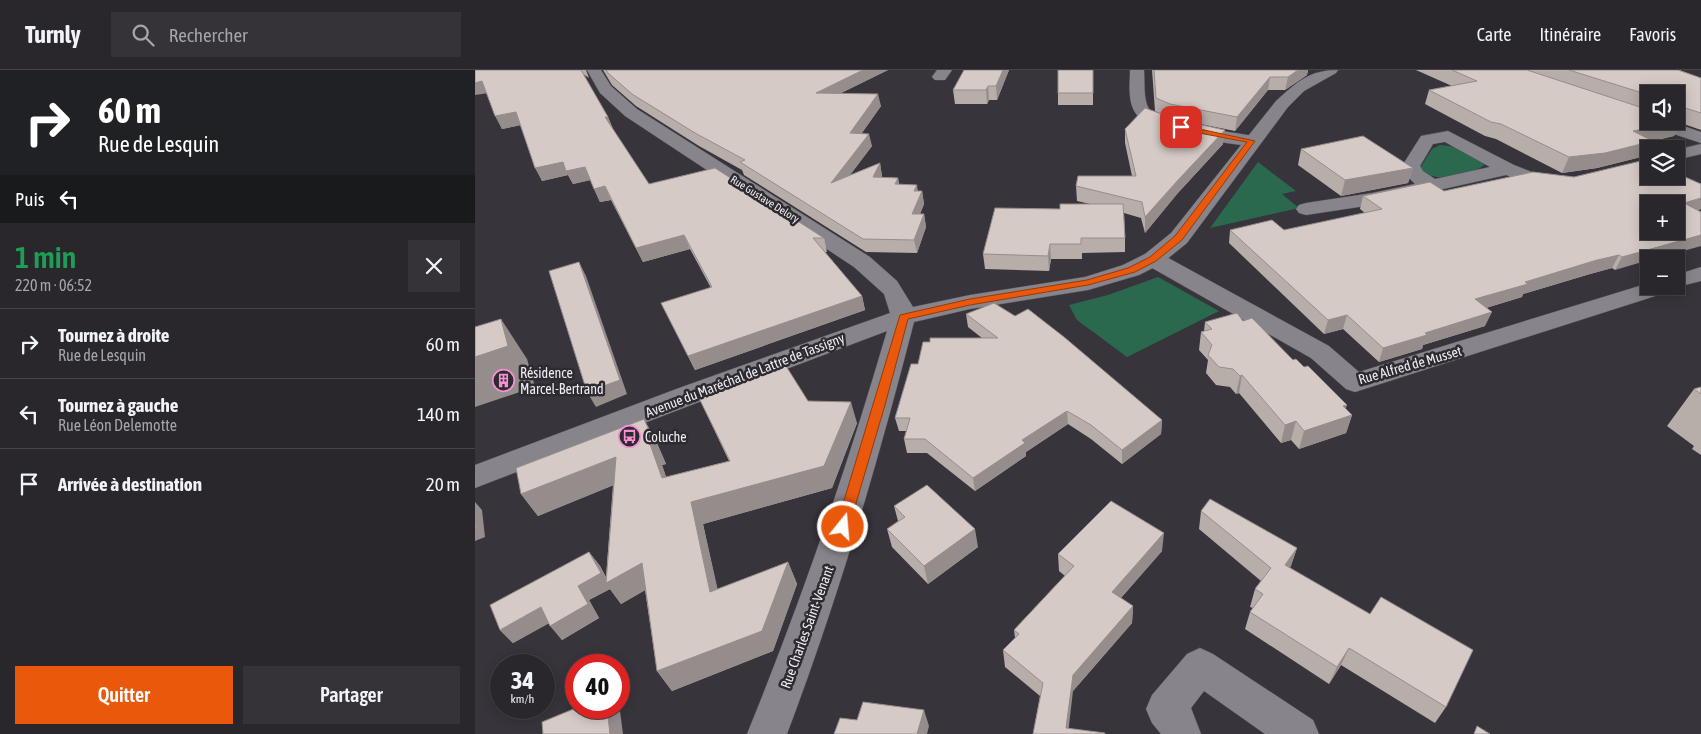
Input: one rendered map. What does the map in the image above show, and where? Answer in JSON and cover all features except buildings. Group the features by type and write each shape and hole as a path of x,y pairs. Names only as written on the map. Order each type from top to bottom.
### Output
{"street":[{"name":"Rue Gustave Delory","path":"594,70 601,84 618,102 659,132 862,262 897,294 902,305 903,317"},
{"path":"1137,70 1140,107 1147,117 1163,124 1251,141"},
{"name":"Avenue du Maréchal de Lattre de Tassigny","path":"475,478 699,392 903,317 970,302 1088,283 1131,270 1153,259 1179,238 1251,141 1287,98 1307,83 1331,70"},
{"path":"1679,130 1701,137"},
{"path":"1431,185 1414,173 1411,166 1427,140 1448,136 1507,168 1535,179 1552,182 1574,181"},
{"path":"1685,153 1701,149"},
{"path":"1306,209 1372,199 1507,168"},
{"name":"Rue Alfred de Musset","path":"1153,259 1320,352 1355,383 1640,293"},
{"path":"1685,279 1701,274"},
{"name":"Rue Charles Saint-Venant","path":"767,734 801,651 843,527 880,405 903,317"},
{"path":"1181,734 1177,722 1166,709 1200,666 1299,734"}],"green space":[{"path":"1440,145 1459,147 1485,163 1478,169 1464,174 1442,177 1430,175 1420,168 1432,149"},
{"path":"1258,162 1296,191 1282,194 1299,208 1210,228"},
{"path":"1158,277 1219,311 1127,357 1077,320 1069,305 1108,295"}],"place":[{"name":"Résidence Marcel-Bertrand","path":"504,381"},
{"name":"Coluche","path":"629,437"}],"route":[{"path":"843,527 880,405 903,317 970,302 1088,283 1131,270 1153,259 1179,238 1251,141 1181,127"}]}
